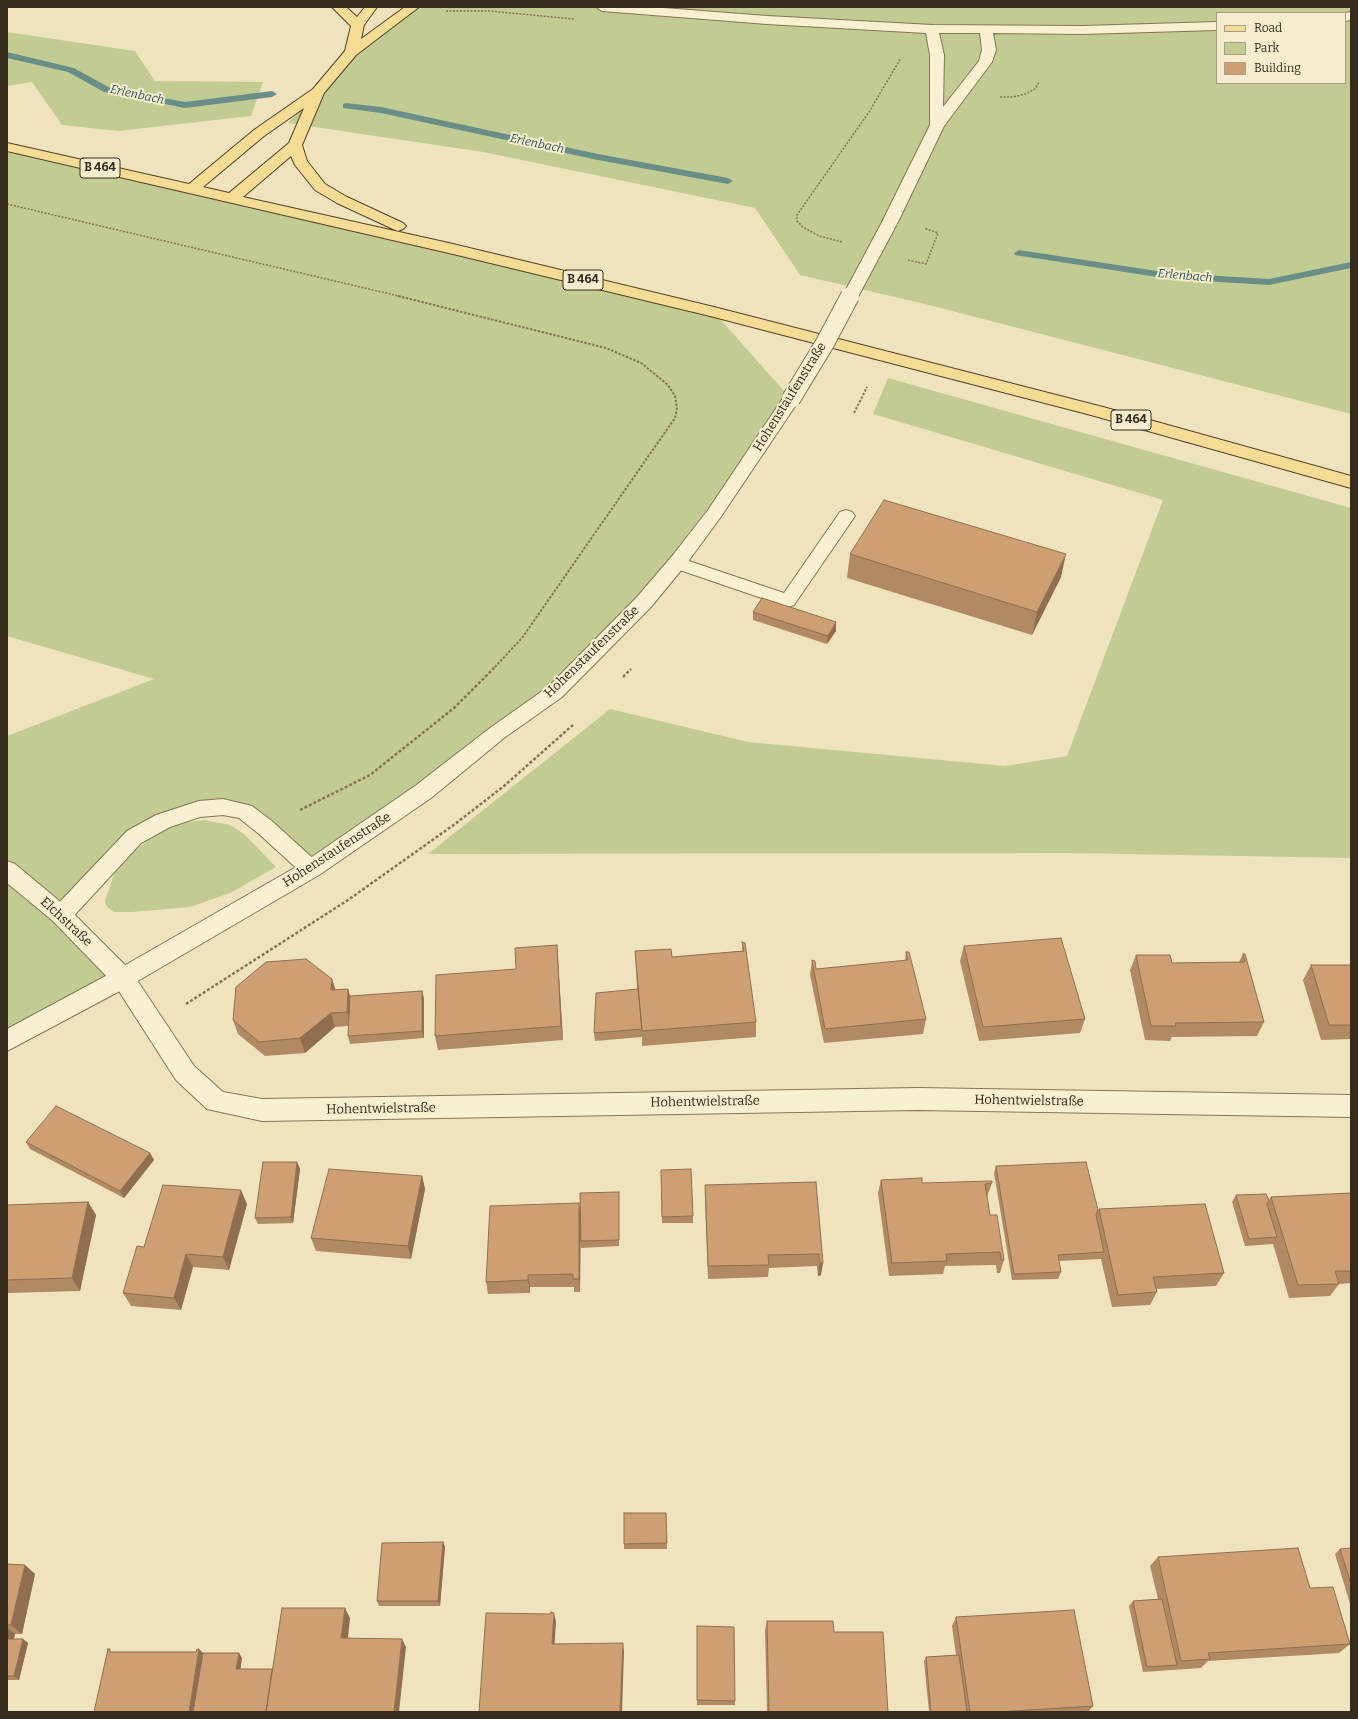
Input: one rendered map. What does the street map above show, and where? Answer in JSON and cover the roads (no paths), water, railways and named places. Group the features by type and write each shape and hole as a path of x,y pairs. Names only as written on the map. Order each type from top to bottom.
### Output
{"main road":[{"path":"338,7 358,25"},
{"path":"351,52 358,25 371,7"},
{"path":"193,188 259,133 318,92 351,52 413,7"},
{"path":"233,198 295,145 318,92"},
{"path":"295,145 300,162 320,187 342,200 391,223 453,249"},
{"name":"B 464","path":"7,148 193,188 453,249 924,366 1098,411 1351,482"}],"street":[{"path":"602,7 767,20 932,29 1083,30 1216,26"},
{"name":"Hohenstaufenstraße","path":"932,29 937,56 937,125"},
{"name":"Hohenstaufenstraße","path":"7,1041 123,978 311,869 423,792 497,733 555,692 607,640 677,563 718,508 791,398 825,343 890,222 937,125 985,62 989,50 986,30"},
{"name":"Elchstraße","path":"7,870 61,915 123,978"},
{"name":"Hohentwielstraße","path":"123,978 185,1073 216,1101 262,1110 396,1109 668,1102 911,1099 1351,1106"}],"lane":[{"path":"677,563 788,600 846,516"},
{"path":"61,915 134,837 163,821 199,809 223,807 245,812 266,828 311,869"}],"waterway":[{"name":"Erlenbach","path":"7,55 71,70 107,90 185,105 272,94"},
{"name":"Erlenbach","path":"346,106 381,110 598,157 728,181"},
{"name":"Erlenbach","path":"1019,253 1170,276 1269,282 1351,265"}]}
